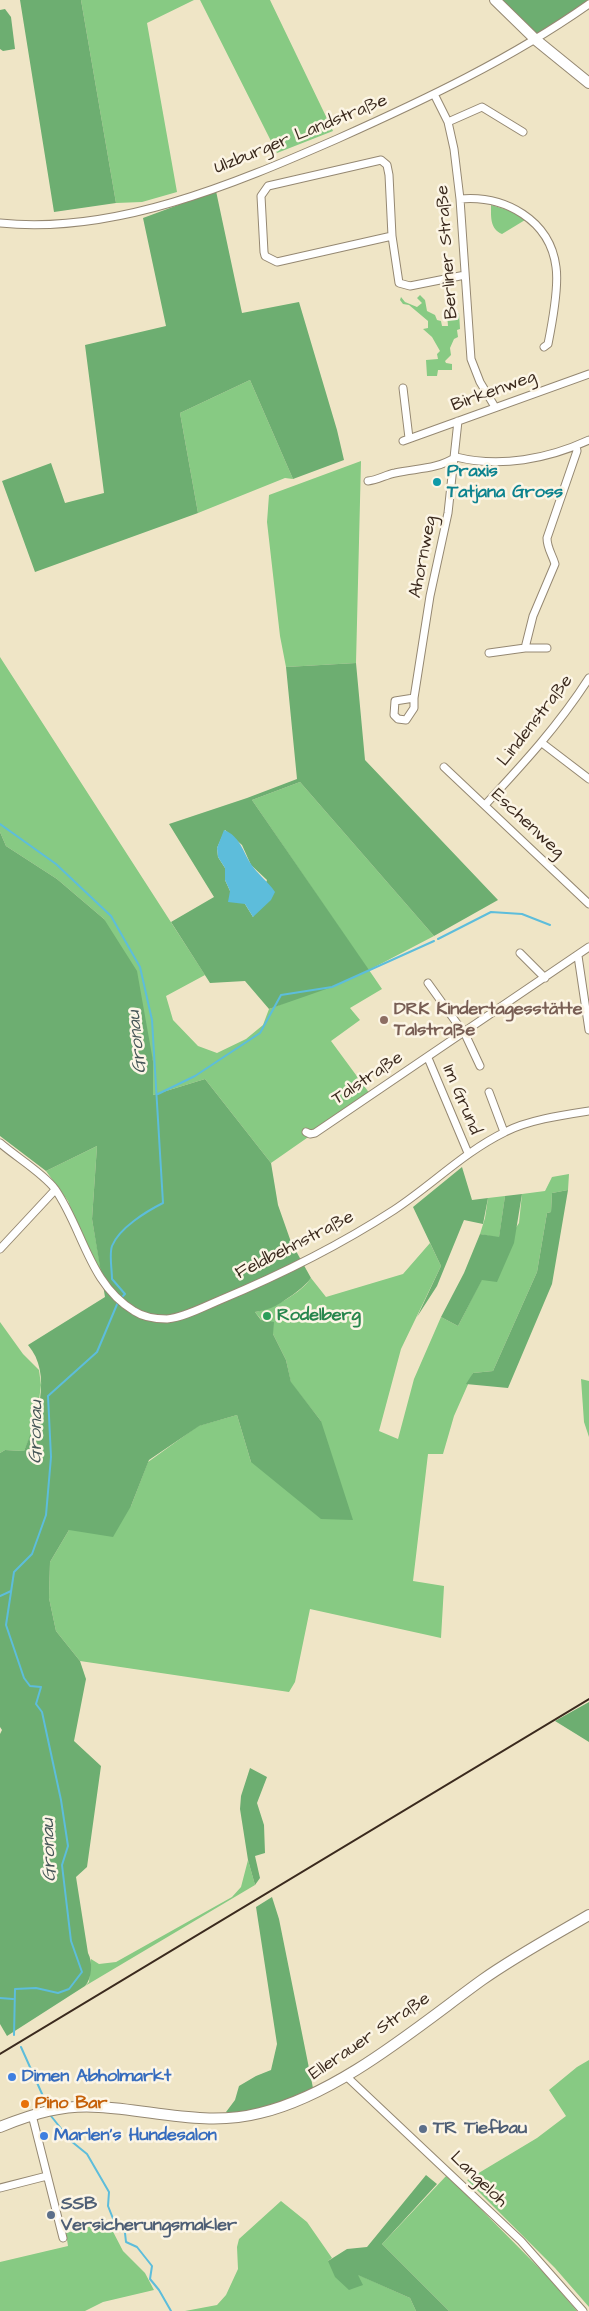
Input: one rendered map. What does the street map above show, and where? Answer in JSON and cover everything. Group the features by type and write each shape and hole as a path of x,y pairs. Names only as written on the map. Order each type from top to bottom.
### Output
{"main road":[{"path":"495,0 536,40 589,83"},
{"name":"Ellerauer Straße","path":"0,2127 32,2115 69,2107 98,2106 184,2118 231,2119 283,2107 307,2098 346,2076 484,1979 589,1915"}],"street":[{"name":"Ulzburger Landstraße","path":"0,223 64,222 96,219 148,210 247,176 434,94 536,40 589,4"},
{"name":"Berliner Straße","path":"434,94 448,122 454,149 460,199 471,358 477,377 494,406"},
{"path":"448,122 482,107 523,132"},
{"path":"392,236 272,262 265,256 264,252 261,196 268,186 381,160 387,166 389,175 392,236 399,284 410,286 465,275"},
{"path":"460,199 478,198 513,207 530,218 546,238 557,269 552,326 548,344 544,347"},
{"name":"Birkenweg","path":"403,388 406,439 494,406 589,374"},
{"name":"Ahornweg","path":"414,698 430,596 448,513 456,457 458,421"},
{"path":"368,481 382,479 396,473 440,466 456,457 485,462 517,461 547,455 589,440"},
{"path":"526,648 527,635 555,564 552,553 547,546 547,538 577,452 576,446"},
{"path":"488,653 526,648 547,648"},
{"name":"Lindenstraße","path":"485,805 542,743 567,712 589,678"},
{"path":"542,743 589,779"},
{"name":"Eschenweg","path":"444,767 589,904"},
{"name":"Talstraße","path":"306,1132 310,1134 315,1133 589,947"},
{"path":"520,953 545,978"},
{"path":"578,956 589,1030"},
{"path":"428,983 464,1033 480,1066"},
{"name":"Im Grund","path":"428,1058 468,1153"},
{"path":"489,1092 504,1132"},
{"name":"Feldbehnstraße","path":"0,1143 55,1190 96,1270 118,1298 135,1312 151,1318 167,1318 194,1312 259,1284 375,1222 468,1153 504,1132 533,1122 589,1111"},
{"path":"0,1249 55,1190"},
{"name":"Langeloh","path":"346,2076 521,2241 583,2311"},
{"path":"32,2115 62,2238"},
{"path":"0,2188 47,2176"}],"green space":[{"path":"20,0 81,0 116,203 54,212"},
{"path":"81,0 194,0 147,23 177,192 142,202 116,203"},
{"path":"200,0 270,0 333,131 277,153"},
{"path":"501,0 589,0 589,1 537,35"},
{"path":"5,9 11,17 15,49 3,51 0,49 0,10"},
{"path":"216,191 242,313 299,302 344,460 293,479 250,380 180,413 198,513 35,572 2,481 51,463 65,503 104,493 85,345 166,326 143,218"},
{"path":"491,205 511,211 525,220 502,234 493,226"},
{"path":"420,295 425,300 427,311 435,315 437,320 441,321 442,326 448,326 447,314 459,313 460,329 457,330 458,337 454,339 450,348 451,355 445,361 452,364 452,370 438,370 437,376 427,376 426,360 438,359 437,354 440,351 432,337 423,329 428,328 428,321 400,300 401,297 405,302 417,307 422,303 417,298"},
{"path":"250,380 293,479 285,478 198,513 180,413"},
{"path":"361,461 356,663 286,667 280,636 267,522 269,495"},
{"path":"0,657 205,975 166,996 173,1020 198,1046 217,1053 246,1039 263,1025 269,1009 368,970 252,800 300,782 434,936 369,970 382,989 350,1008 360,1020 331,1041 370,1094 271,1163 205,1079 153,1095 153,1061 104,919 57,879 6,846 0,832"},
{"path":"356,663 365,760 498,900 434,936 300,782 252,800 369,970 332,987 269,1009 245,981 210,983 171,922 214,897 169,824 297,779 286,667","holes":["225,830 242,845 251,865 267,880 253,917 245,904 230,891 225,880 225,868 218,857 217,848"]},
{"path":"0,832 6,846 57,879 104,919 137,971 153,1061 153,1095 205,1079 271,1163 278,1205 291,1242 311,1278 281,1303 269,1309 255,1312 261,1320 274,1322 273,1334 286,1360 291,1382 321,1421 353,1520 321,1519 251,1462 237,1415 199,1426 149,1460 131,1506 113,1537 69,1530 50,1562 49,1598 56,1631 80,1661 86,1679 74,1741 101,1766 87,1867 76,1877 91,1970 85,1986 7,2036 0,2024 0,1734 2,1730 0,1727 0,1453 5,1450 24,1451 38,1411 41,1383 40,1369 36,1357 28,1345 105,1297 92,1219 97,1146 46,1171 0,1136"},
{"path":"97,1146 92,1219 103,1282 84,1243 68,1201 46,1171"},
{"path":"462,1167 472,1200 488,1198 483,1224 464,1220 437,1286 417,1317 441,1266 413,1207"},
{"path":"569,1174 568,1190 552,1193 551,1212 547,1213 537,1272 493,1371 473,1373 454,1416 443,1454 428,1454 413,1581 444,1586 441,1638 310,1609 295,1682 289,1692 80,1661 56,1631 49,1598 50,1562 69,1530 131,1506 148,1462 198,1426 237,1415 251,1462 321,1421 291,1383 286,1360 273,1334 255,1312 270,1308 286,1300 301,1289 311,1278 326,1297 403,1274 430,1243 441,1266 401,1349 379,1431 398,1439 414,1379 441,1317 458,1326 482,1279 519,1223 522,1194 545,1191 552,1177"},
{"path":"568,1190 552,1284 508,1388 466,1384 473,1373 493,1371 537,1272 547,1213 551,1212 552,1193"},
{"path":"522,1194 514,1243 497,1282 482,1280 458,1326 441,1317 464,1273 480,1234 499,1237 505,1196"},
{"path":"505,1196 499,1238 480,1234 488,1198"},
{"path":"0,1322 23,1354 39,1370 41,1385 36,1423 24,1451 5,1450 0,1453"},
{"path":"581,1379 589,1381 589,1437 584,1422"},
{"path":"589,1702 589,1742 555,1721"},
{"path":"250,1768 267,1777 257,1803 264,1825 265,1853 255,1856 260,1878 255,1885 248,1860 240,1809 241,1796"},
{"path":"248,1860 255,1885 85,1986 89,1982 91,1959 99,1964 116,1962 232,1897 241,1887"},
{"path":"272,1897 279,1919 313,2088 297,2098 234,2115 226,2112 235,2100 239,2086 271,2070 277,2044 256,1907"},
{"path":"589,2060 589,2307 555,2268 467,2180 537,2138 566,2116 549,2090 577,2067"},
{"path":"426,2175 437,2184 382,2244 449,2311 416,2311 410,2298 358,2275 363,2285 349,2290 335,2277 328,2261 347,2249 367,2247"},
{"path":"447,2175 546,2275 577,2311 449,2311 382,2244"},
{"path":"281,2201 307,2222 332,2258 328,2261 410,2298 416,2311 185,2311 217,2305 226,2295 238,2269 237,2247 239,2239"},
{"path":"108,2222 123,2251 145,2273 154,2290 103,2302 85,2311 0,2311 0,2262 68,2246 66,2233"}],"water":[{"path":"224,830 234,836 253,868 275,892 271,900 253,917 245,904 228,902 230,891 225,880 225,868 218,857 217,848"}],"waterway":[{"name":"Gronau","path":"0,824 56,864 111,916 140,967 152,1020 163,1203 142,1215 127,1227 112,1246 112,1279 125,1294 121,1298"},
{"path":"438,939 491,912 522,914 550,925"},
{"path":"158,1094 195,1076 260,1033 281,995 332,987 434,941"},
{"name":"Gronau","path":"14,2035 15,1989 36,1988 58,1993 69,1989 82,1972 71,1941 62,1865 68,1846 61,1800 42,1712 36,1704 41,1687 30,1686 24,1678 6,1625 14,1572 32,1554 46,1515 51,1457 48,1396 97,1352 118,1302"},
{"path":"0,1596 11,1591"},
{"path":"0,1998 13,1999"},
{"name":"Gronau","path":"21,2047 47,2105"},
{"name":"Gronau","path":"51,2116 71,2141 87,2154 109,2192 108,2206 116,2226 121,2227 125,2233 126,2242 137,2247 152,2266 150,2279 171,2311"}],"railway":[{"path":"0,2054 589,1699"}],"place":[{"name":"Praxis Tatjana Gross","path":"437,482"},
{"name":"DRK Kindertagesstätte Talstraße","path":"384,1020"},
{"name":"Rodelberg","path":"267,1316"},
{"name":"Dimen Abholmarkt","path":"12,2077"},
{"name":"Pino Bar","path":"25,2104"},
{"name":"TR Tiefbau","path":"423,2129"},
{"name":"Marlen's Hundesalon","path":"44,2136"},
{"name":"SSB Versicherungsmakler","path":"51,2215"}]}
